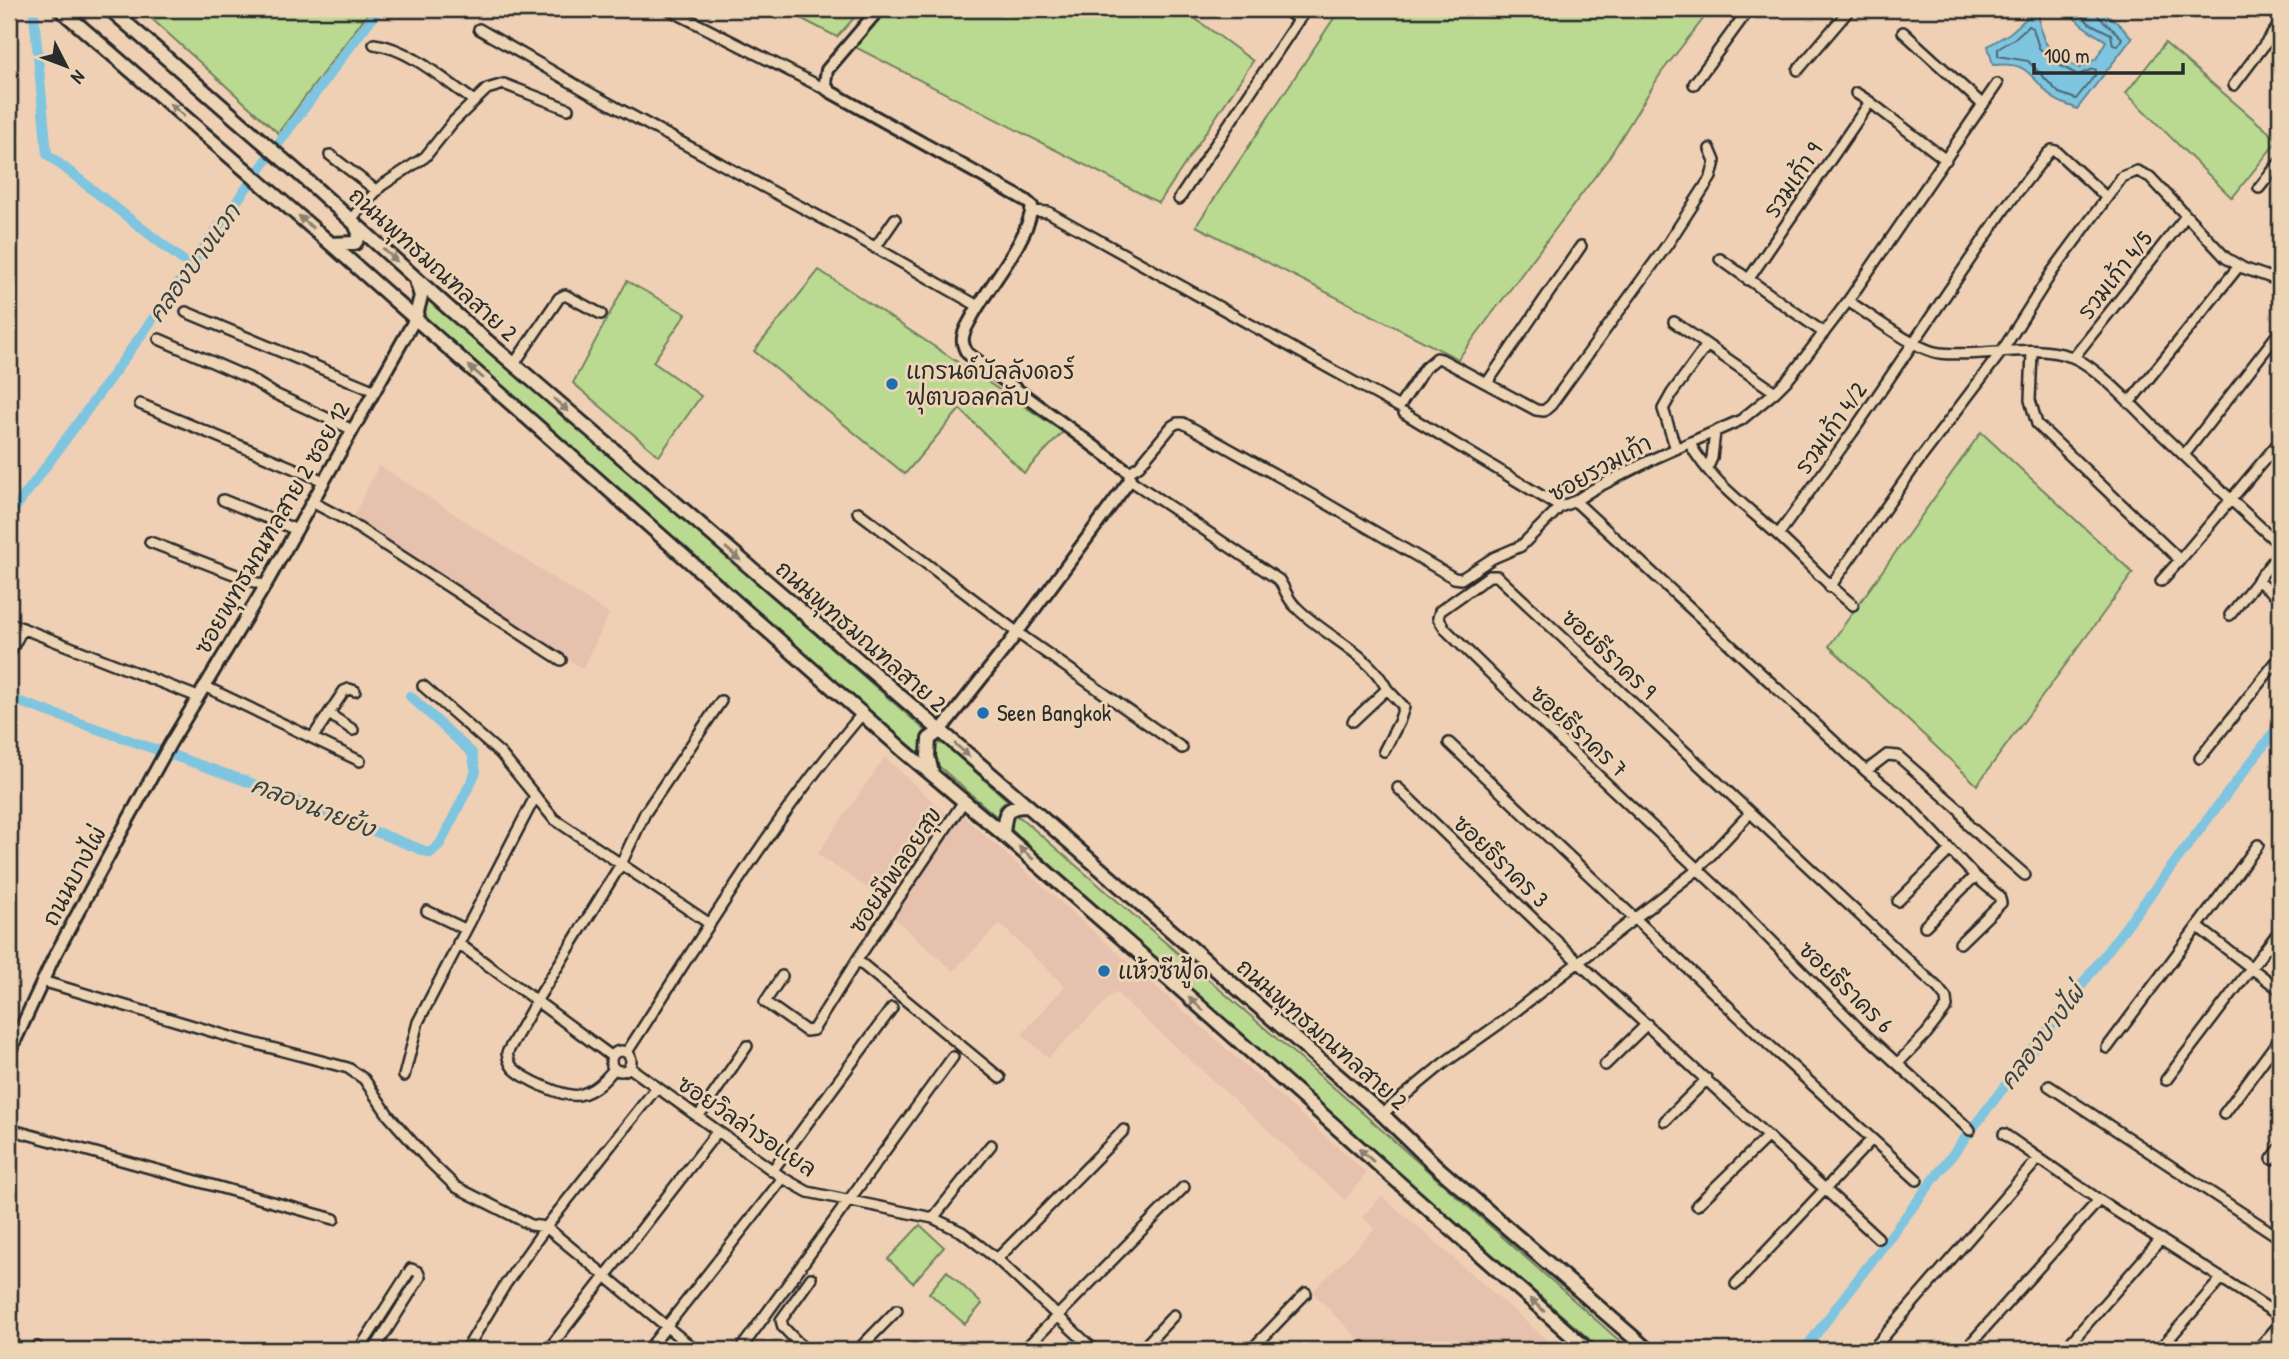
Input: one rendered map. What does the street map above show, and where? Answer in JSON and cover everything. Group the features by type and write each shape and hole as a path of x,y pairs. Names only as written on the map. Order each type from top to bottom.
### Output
{"main road":[{"path":"60,9 331,244 1588,1350"},
{"name":"ถนนพุทธมณฑลสาย 2","path":"110,9 514,364 1382,1114 1437,1167 1648,1350"},
{"path":"331,244 355,243 360,235 353,221"},
{"path":"414,277 421,296 415,318"},
{"path":"932,773 928,756 929,739 940,731"},
{"path":"1003,834 1009,810 1028,806"}],"street":[{"path":"668,9 830,91 1032,206 1021,237 978,306 963,337 967,353 1130,476 1279,580 1296,608 1375,671 1404,708 1384,751"},
{"path":"830,91 825,82 827,70 879,9"},
{"path":"1179,199 1302,14 1286,9"},
{"path":"1694,84 1749,9"},
{"path":"1798,71 1850,9"},
{"path":"2234,85 2280,24"},
{"path":"479,29 595,96 978,306"},
{"path":"1903,32 1983,105"},
{"path":"374,44 388,46 405,54 474,101"},
{"path":"353,221 377,191 425,157 453,122 487,89 504,84 568,109"},
{"name":"ซอยรวมเก้า","path":"1130,476 1172,426 1183,423 1454,578 1461,579 1493,558 1521,546 1560,507 1741,420 1775,392 1848,301 1997,84"},
{"path":"1856,93 1946,160"},
{"name":"รวมเก้า 9","path":"1748,280 1870,102"},
{"path":"1031,211 1048,212 1399,407 1425,368 1437,358 1536,410 1544,411 1667,245 1711,177 1715,161 1710,149"},
{"name":"รวมเก้า 4/2","path":"1778,535 1852,433 2005,208 2048,153 2056,151 2106,197"},
{"path":"330,155 377,191"},
{"path":"2259,188 2280,162"},
{"path":"1830,587 1917,463 2002,351 2052,272 2122,177 2131,172 2150,177 2226,258 2239,266 2280,281"},
{"name":"รวมเก้า 4/5","path":"2074,357 2186,216"},
{"path":"875,248 895,219"},
{"path":"1487,383 1581,246"},
{"path":"1720,259 1824,333"},
{"path":"2129,403 2239,266"},
{"path":"514,364 559,298 565,295 601,314"},
{"path":"1848,301 1914,342 1940,353 2043,351 2074,357 2093,370 2280,545"},
{"path":"186,312 375,391"},
{"name":"ซอยพุทธมณฑลสาย 2 ซอย 12","path":"162,758 265,586 415,318"},
{"path":"1674,322 1775,392"},
{"path":"2184,455 2280,331"},
{"path":"159,339 249,378 273,393 353,430"},
{"path":"1676,449 1663,409 1707,345"},
{"path":"2032,352 2029,400 2037,424 2180,560"},
{"path":"140,404 324,481"},
{"path":"1404,413 1560,507"},
{"path":"1707,468 1712,458 1715,432"},
{"path":"2161,581 2280,440"},
{"path":"1690,444 1717,482 1853,605"},
{"path":"940,731 1017,632 1130,476"},
{"path":"223,500 297,530"},
{"path":"1575,501 1867,771 1908,805 1975,876 1999,896 2002,902 1960,943"},
{"path":"312,502 346,520 561,660"},
{"path":"859,512 1017,632 1182,748"},
{"path":"150,542 265,586"},
{"path":"2230,615 2259,582 2280,552"},
{"name":"ซอยธีราคร 9","path":"1438,618 1440,611 1489,576 1497,576 1750,813"},
{"path":"2259,582 2280,598"},
{"name":"ซอยธีราคร 7","path":"1438,618 1445,629 1697,870"},
{"path":"9,623 198,697"},
{"path":"9,654 23,628"},
{"path":"2200,758 2280,657"},
{"path":"423,686 501,754 554,819 710,924"},
{"path":"204,687 360,761"},
{"path":"1353,721 1387,689"},
{"path":"313,737 344,691 355,691"},
{"path":"614,1069 600,1084 576,1096 558,1092 520,1074 509,1062 507,1053 621,864 645,813 721,701"},
{"path":"329,713 354,730"},
{"path":"626,1052 806,782 863,713"},
{"path":"1449,743 1769,1045 1917,1180"},
{"path":"1867,771 1887,755 1898,756 1959,810 1968,825 2025,875"},
{"name":"ถนนบางไผ่","path":"9,1054 42,981 162,758"},
{"name":"ซอยธีราคร 3","path":"1398,788 1577,961 1878,1238"},
{"path":"404,1076 418,1022 535,797"},
{"name":"ซอยมีพลอยสุข","path":"782,976 765,1002 809,1032 815,1028 857,960 964,801"},
{"path":"1382,1114 1416,1085 1697,870 1750,813 1946,998 1947,1007 1898,1063"},
{"path":"2108,1048 2258,845"},
{"path":"1898,901 1950,850"},
{"name":"ซอยธีราคร 6","path":"1697,870 1736,905 1858,1028 1970,1130"},
{"path":"1925,926 1975,876"},
{"path":"427,911 465,929"},
{"path":"2198,927 2280,990"},
{"path":"2166,1080 2280,930"},
{"path":"458,943 611,1056"},
{"name":"ซอยมีพลอยสุข","path":"857,960 1000,1078"},
{"path":"42,981 234,1038 348,1068 364,1079 389,1116 456,1187 530,1225 546,1227 695,1350"},
{"path":"772,1171 892,1008"},
{"path":"1605,1065 1647,1024"},
{"path":"2224,1114 2280,1038"},
{"path":"698,1117 747,1046"},
{"path":"620,1050 626,1052 631,1057 629,1067 620,1071 614,1069 611,1056 620,1050"},
{"path":"740,1350 953,1057"},
{"name":"ซอยวิลล่ารอแยล","path":"629,1067 772,1171 808,1192 933,1218 962,1232 997,1259 1094,1350"},
{"path":"1665,1121 1707,1079"},
{"path":"2049,1086 2280,1238"},
{"path":"468,1350 468,1345 505,1285 546,1227 657,1087"},
{"path":"9,1129 334,1219"},
{"path":"997,1259 1124,1130"},
{"path":"548,1350 717,1132"},
{"path":"2004,1134 2099,1200 2280,1316"},
{"path":"1697,1205 1767,1137"},
{"path":"1735,1284 1872,1139"},
{"path":"933,1218 992,1145"},
{"path":"2272,1159 2280,1148"},
{"path":"1872,1350 2039,1158"},
{"path":"648,1350 783,1178"},
{"path":"1024,1350 1184,1187"},
{"path":"1965,1350 2099,1200"},
{"path":"2064,1350 2161,1239"},
{"path":"359,1350 411,1269 418,1272 421,1277 374,1350"},
{"path":"2159,1350 2222,1278"},
{"path":"805,1350 783,1327 781,1320 811,1279"},
{"path":"1251,1350 1306,1293"},
{"path":"388,1304 399,1311"},
{"path":"858,1350 897,1310"},
{"path":"1141,1350 1174,1315"},
{"path":"2257,1350 2280,1324"}],"shaded area":[{"path":"379,465 609,614 583,669 353,517"},
{"path":"885,757 947,815 885,900 817,854"},
{"path":"963,816 1367,1173 1345,1200 1115,992 1048,1058 1022,1034 1065,986 1000,924 953,971 892,916"},
{"path":"1382,1196 1559,1350 1369,1350 1312,1292 1375,1229 1362,1217"}],"green space":[{"path":"141,9 371,9 278,133"},
{"path":"783,9 862,9 837,37"},
{"path":"889,9 1182,9 1253,61 1159,203 855,47"},
{"path":"1340,9 1711,9 1661,73 1608,159 1458,359 1196,226"},
{"path":"2165,43 2278,140 2232,198 2126,93"},
{"name":"แกรนด์บัลลังดอร์ ฟุตบอลคลับ","path":"819,270 1063,432 1024,473 960,409 905,474 754,351"},
{"path":"627,281 686,314 653,362 701,396 659,456 573,383"},
{"path":"429,297 925,730 920,754 658,527 423,317"},
{"path":"1981,432 2133,573 1977,785 1829,646"},
{"path":"935,743 944,744 1007,800 999,808 997,817 934,762 931,747"},
{"path":"1012,814 1021,818 1340,1093 1630,1350 1602,1350 1291,1080 1013,831 1008,824"},
{"path":"920,1225 944,1247 913,1283 888,1259"},
{"path":"947,1271 982,1304 965,1324 929,1293"}],"water":[{"path":"2037,9 2043,39 2047,45 2060,57 2079,68 2096,59 2106,41 2083,26 2066,9 2089,9 2103,13 2132,38 2077,109 2055,99 2021,68 2005,64 1993,65 1988,46 2010,33"}],"waterway":[{"name":"คลองบางแวก","path":"9,516 379,9"},
{"path":"34,14 47,154 190,266"},
{"name":"คลองนายย้ง","path":"9,698 243,780 430,853 440,844 476,772 472,753 410,696"},
{"name":"คลองบางไผ่","path":"1804,1350 2280,724"}],"place":[{"name":"แกรนด์บัลลังดอร์ ฟุตบอลคลับ","path":"892,384"},
{"name":"Seen Bangkok","path":"983,713"},
{"name":"แห้วซีฟู้ด","path":"1104,971"}]}
